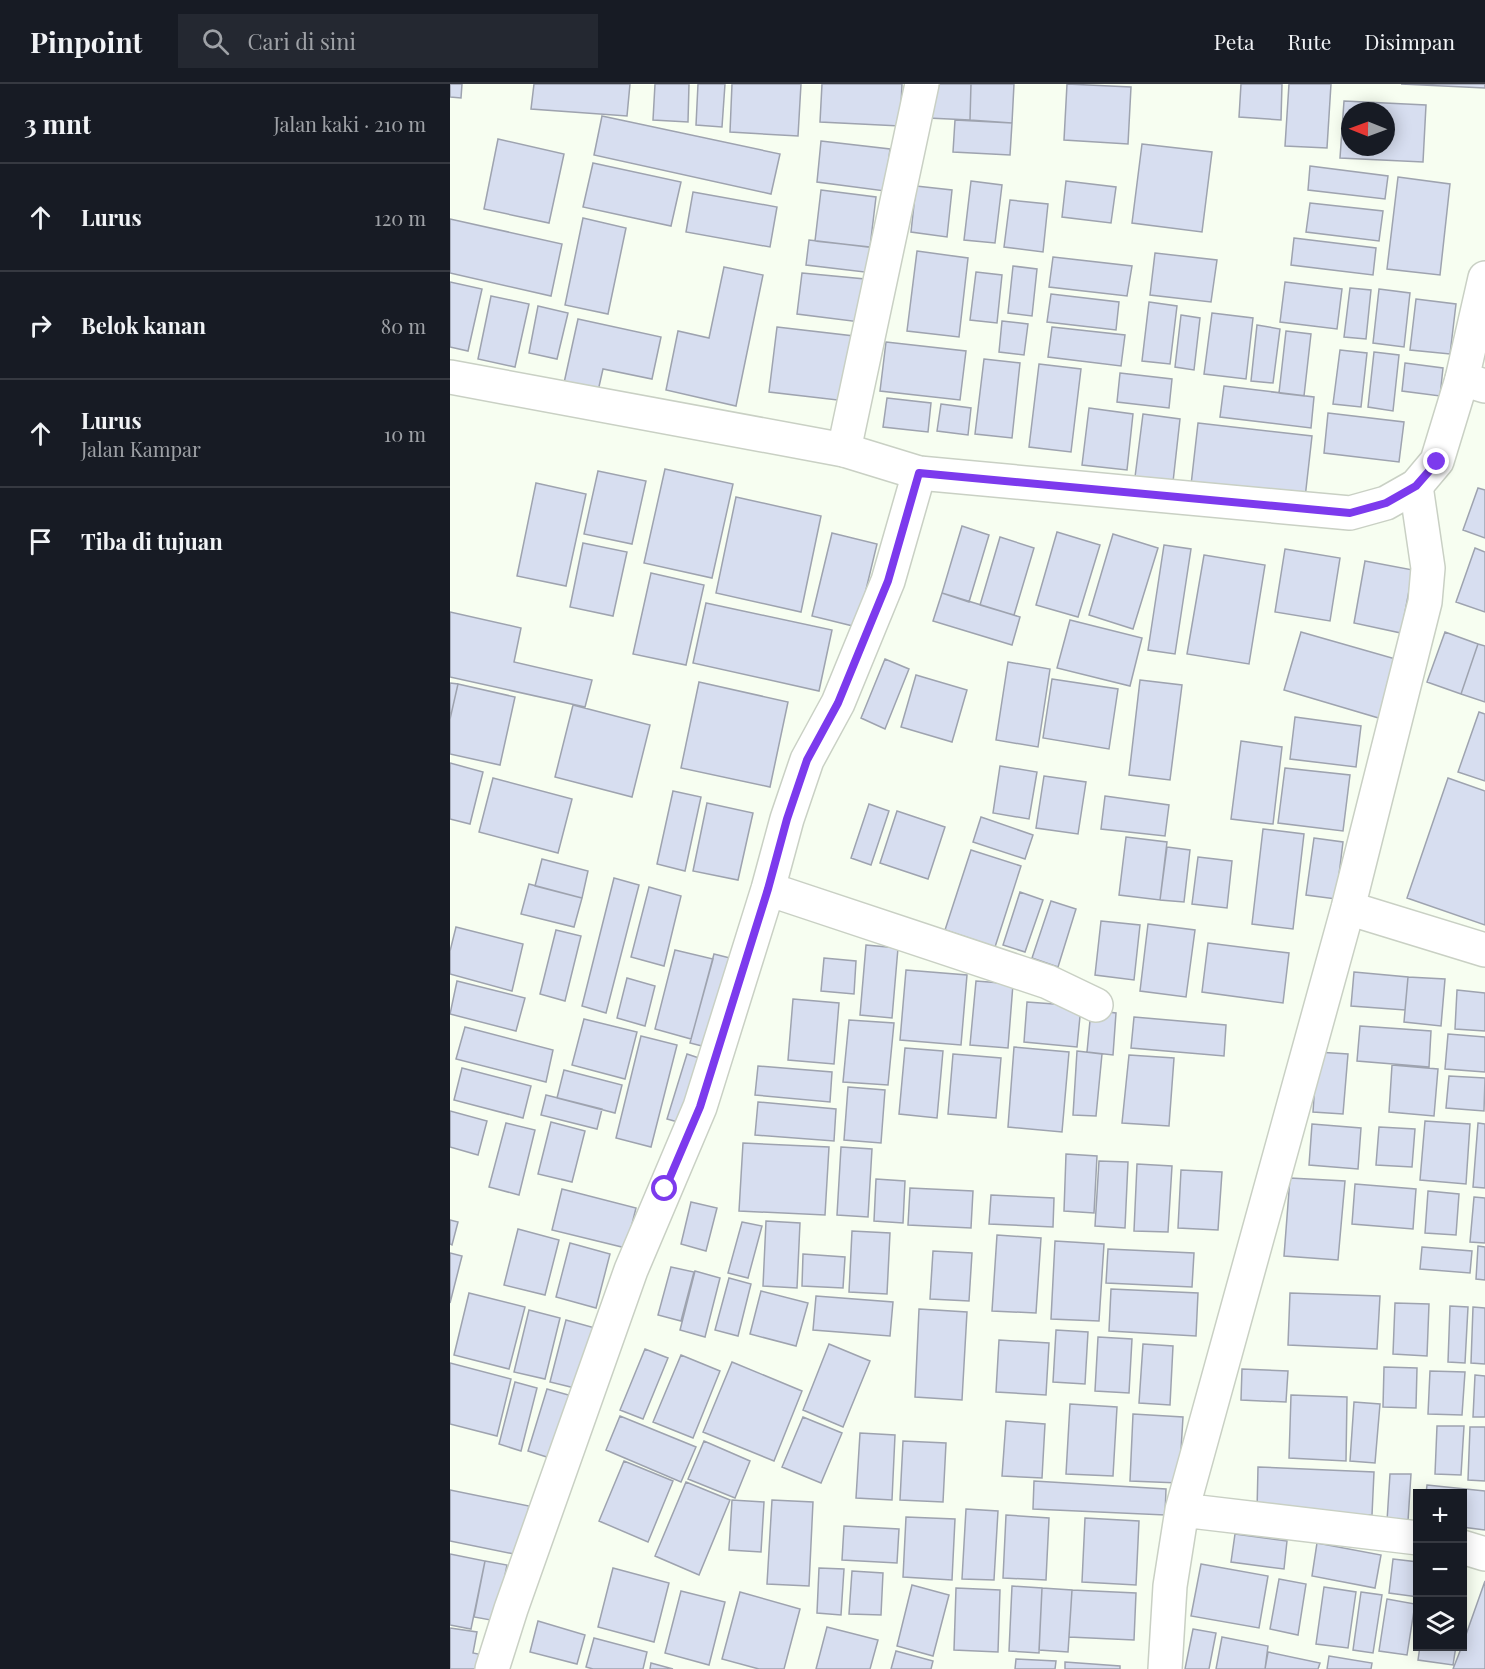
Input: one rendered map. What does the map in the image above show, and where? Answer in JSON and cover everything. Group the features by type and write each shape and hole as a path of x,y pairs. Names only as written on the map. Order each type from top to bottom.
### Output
{"street":[{"path":"844,450 922,84"},
{"path":"450,377 844,450 919,473 1350,513 1386,503 1416,486 1437,462 1474,383 1485,278"},
{"path":"492,1669 515,1597 631,1269 700,1107 807,760 838,703 888,581 919,473"},
{"path":"1165,1669 1170,1586 1182,1510 1348,908 1425,602 1428,568 1416,486"},
{"path":"768,889 1048,982 1096,1005"},
{"path":"1348,908 1485,950"},
{"path":"1182,1510 1413,1537"},
{"path":"1467,1549 1485,1554"}],"building":[{"path":"450,84 462,84 461,98 450,97"},
{"path":"534,84 630,84 627,116 531,109"},
{"path":"655,84 689,84 688,122 653,120"},
{"path":"698,84 725,84 722,127 696,125"},
{"path":"732,84 801,84 798,136 730,132"},
{"path":"822,84 902,84 900,126 820,122"},
{"path":"930,84 971,84 970,120 928,118"},
{"path":"971,84 1014,84 1012,123 970,120"},
{"path":"1067,84 1131,87 1128,144 1064,140"},
{"path":"1241,84 1282,84 1281,120 1239,117"},
{"path":"1289,84 1331,84 1327,148 1285,146"},
{"path":"1401,84 1485,84 1485,88"},
{"path":"1395,103 1426,105 1423,162 1340,158 1341,144 1341,156 1395,156"},
{"path":"602,116 780,154 771,194 594,155"},
{"path":"955,120 1012,123 1010,155 953,152"},
{"path":"498,139 564,154 549,223 484,209"},
{"path":"821,141 890,149 885,191 817,182"},
{"path":"1142,144 1212,152 1202,232 1132,223"},
{"path":"593,163 681,182 671,226 583,207"},
{"path":"1310,166 1388,176 1385,199 1308,190"},
{"path":"1398,177 1450,184 1440,275 1387,269"},
{"path":"971,181 1002,185 995,243 964,240"},
{"path":"1066,181 1116,187 1111,223 1062,217"},
{"path":"916,186 952,190 947,237 911,232"},
{"path":"821,190 876,197 870,247 815,241"},
{"path":"693,192 777,207 770,247 686,232"},
{"path":"1010,200 1048,204 1043,252 1004,247"},
{"path":"1310,203 1383,211 1379,241 1306,232"},
{"path":"583,218 626,228 608,314 565,305"},
{"path":"450,219 562,244 551,296 450,273"},
{"path":"1294,238 1376,248 1373,275 1291,265"},
{"path":"809,240 876,248 873,273 806,265"},
{"path":"917,251 968,258 959,337 907,331"},
{"path":"1155,253 1217,260 1211,302 1150,295"},
{"path":"1053,257 1132,266 1127,296 1049,287"},
{"path":"1013,266 1037,269 1032,316 1008,313"},
{"path":"724,267 763,275 736,406 666,390 678,331 709,338"},
{"path":"976,272 1002,275 997,323 970,320"},
{"path":"802,273 865,279 860,322 797,314"},
{"path":"450,282 482,289 468,351 450,347"},
{"path":"1285,282 1342,289 1337,329 1280,322"},
{"path":"1350,288 1371,290 1366,339 1344,337"},
{"path":"1379,289 1410,293 1404,347 1373,343"},
{"path":"1051,294 1119,302 1116,330 1047,322"},
{"path":"491,296 529,304 515,367 478,359"},
{"path":"1416,299 1456,304 1450,354 1410,350"},
{"path":"1149,302 1177,306 1170,364 1142,361"},
{"path":"538,306 568,313 557,359 529,353"},
{"path":"1212,313 1253,318 1246,379 1204,374"},
{"path":"1181,315 1200,318 1194,370 1175,367"},
{"path":"578,319 661,337 652,379 603,369 598,391 564,383"},
{"path":"1002,321 1028,324 1024,355 999,352"},
{"path":"1257,325 1280,329 1273,383 1251,381"},
{"path":"777,327 854,336 846,401 769,392"},
{"path":"1052,327 1125,335 1121,366 1048,357"},
{"path":"1286,331 1311,334 1304,396 1279,393"},
{"path":"886,342 966,351 960,400 880,391"},
{"path":"1340,350 1367,353 1361,407 1333,404"},
{"path":"1374,352 1399,355 1393,411 1368,407"},
{"path":"984,359 1020,363 1012,438 975,434"},
{"path":"1405,363 1443,368 1440,396 1402,391"},
{"path":"1039,364 1081,369 1071,452 1029,447"},
{"path":"1120,373 1172,379 1169,408 1117,402"},
{"path":"1224,386 1314,397 1311,428 1220,417"},
{"path":"887,398 931,403 928,432 883,427"},
{"path":"941,404 971,408 968,435 937,431"},
{"path":"1089,408 1133,414 1127,470 1082,465"},
{"path":"1328,413 1404,422 1399,462 1324,453"},
{"path":"1143,414 1180,419 1173,482 1135,477"},
{"path":"1198,423 1312,436 1305,498 1191,485"},
{"path":"665,469 733,484 712,578 644,563"},
{"path":"598,471 646,481 632,544 584,534"},
{"path":"536,483 586,494 566,586 517,576"},
{"path":"1478,488 1485,490 1485,538 1463,530"},
{"path":"736,497 821,516 801,612 716,593"},
{"path":"962,526 989,535 969,602 942,593"},
{"path":"1057,532 1100,545 1078,617 1036,605"},
{"path":"832,533 877,544 857,627 812,616"},
{"path":"1113,534 1158,548 1133,629 1089,615"},
{"path":"1000,537 1034,548 1014,615 980,605"},
{"path":"583,543 627,552 613,616 570,607"},
{"path":"1164,545 1191,549 1175,654 1148,650"},
{"path":"1475,548 1485,552 1485,612 1456,602"},
{"path":"1285,549 1340,558 1330,621 1275,612"},
{"path":"1204,555 1265,565 1249,664 1187,654"},
{"path":"1365,561 1413,570 1401,633 1354,623"},
{"path":"651,573 704,585 686,665 633,654"},
{"path":"942,593 1020,617 1012,645 933,621"},
{"path":"706,603 832,630 819,691 693,663"},
{"path":"450,612 521,628 514,662 592,680 585,707 450,677"},
{"path":"1070,620 1142,638 1130,686 1057,668"},
{"path":"1301,632 1399,660 1382,719 1284,690"},
{"path":"1445,632 1478,644 1461,694 1427,682"},
{"path":"1478,644 1485,646 1485,702 1461,694"},
{"path":"885,659 909,669 885,729 861,718"},
{"path":"1008,662 1050,669 1038,747 996,740"},
{"path":"916,675 967,690 952,742 901,727"},
{"path":"1052,679 1118,689 1109,749 1043,738"},
{"path":"1140,680 1182,685 1170,780 1129,775"},
{"path":"699,682 788,702 770,787 681,768"},
{"path":"450,683 458,684 450,719"},
{"path":"458,684 515,697 500,765 450,754 450,719"},
{"path":"573,705 650,725 632,797 555,777"},
{"path":"1479,712 1485,714 1485,781 1458,772"},
{"path":"1295,717 1361,726 1356,767 1290,759"},
{"path":"1241,741 1282,747 1273,824 1231,819"},
{"path":"450,763 483,772 470,824 450,819"},
{"path":"1000,766 1037,772 1029,819 993,813"},
{"path":"1285,768 1350,775 1343,831 1278,823"},
{"path":"1044,776 1086,782 1078,834 1036,828"},
{"path":"493,778 572,799 558,853 479,832"},
{"path":"1448,778 1485,791 1485,925 1407,898"},
{"path":"673,791 701,797 685,871 657,864"},
{"path":"1105,796 1169,805 1165,836 1101,829"},
{"path":"707,803 753,813 738,880 693,871"},
{"path":"869,804 889,811 871,865 851,858"},
{"path":"897,811 945,827 928,879 880,863"},
{"path":"981,817 1033,835 1025,859 973,842"},
{"path":"1263,829 1304,834 1293,929 1252,924"},
{"path":"1126,837 1167,842 1160,900 1119,895"},
{"path":"1314,838 1343,842 1336,899 1306,895"},
{"path":"1167,847 1190,850 1184,902 1160,900"},
{"path":"971,850 1021,866 995,947 945,930"},
{"path":"1198,857 1232,861 1227,908 1192,904"},
{"path":"542,859 588,871 582,898 535,886"},
{"path":"614,878 639,885 606,1013 582,1006"},
{"path":"529,884 582,898 574,927 521,914"},
{"path":"649,887 681,896 664,966 631,957"},
{"path":"1020,892 1043,900 1025,952 1003,945"},
{"path":"1051,901 1076,909 1058,967 1032,958"},
{"path":"1101,921 1140,925 1134,980 1095,975"},
{"path":"1148,924 1195,930 1186,997 1140,991"},
{"path":"456,927 523,944 512,991 450,974 450,951"},
{"path":"556,930 581,936 565,1001 540,994"},
{"path":"1208,943 1289,953 1283,1003 1202,992"},
{"path":"866,945 898,948 892,1018 860,1015"},
{"path":"675,950 713,959 691,1039 655,1029"},
{"path":"714,954 738,960 714,1049 690,1043"},
{"path":"824,958 856,961 854,994 821,991"},
{"path":"906,970 967,975 961,1045 900,1040"},
{"path":"1354,972 1408,977 1405,1010 1351,1006"},
{"path":"1408,977 1445,979 1441,1026 1404,1022"},
{"path":"627,978 655,986 645,1026 617,1018"},
{"path":"457,981 525,998 516,1031 450,1014"},
{"path":"976,981 1013,984 1008,1048 970,1045"},
{"path":"1457,990 1485,993 1485,1031 1455,1029"},
{"path":"793,999 839,1003 834,1064 788,1060"},
{"path":"1027,1002 1081,1006 1077,1047 1024,1042"},
{"path":"1091,1010 1116,1013 1113,1055 1087,1052"},
{"path":"1134,1017 1226,1025 1224,1056 1131,1048"},
{"path":"584,1019 637,1032 625,1079 572,1065"},
{"path":"849,1020 894,1023 888,1085 843,1082"},
{"path":"1360,1026 1431,1031 1429,1067 1357,1061"},
{"path":"465,1027 553,1050 546,1082 456,1059"},
{"path":"1448,1034 1485,1037 1485,1072 1445,1069"},
{"path":"641,1036 677,1045 651,1147 616,1138"},
{"path":"1014,1047 1069,1052 1062,1132 1008,1127"},
{"path":"905,1048 943,1051 937,1118 899,1114"},
{"path":"1077,1051 1102,1054 1096,1116 1073,1115"},
{"path":"1317,1052 1348,1054 1343,1114 1313,1112"},
{"path":"687,1054 705,1060 685,1124 667,1119"},
{"path":"953,1054 1001,1058 996,1118 948,1114"},
{"path":"1129,1055 1174,1058 1169,1126 1122,1123"},
{"path":"1392,1065 1438,1069 1434,1116 1389,1112"},
{"path":"758,1066 832,1072 830,1102 755,1095"},
{"path":"462,1068 531,1086 523,1118 454,1100"},
{"path":"564,1070 622,1085 615,1113 557,1098"},
{"path":"1449,1076 1485,1078 1484,1111 1446,1108"},
{"path":"848,1087 885,1090 881,1143 844,1140"},
{"path":"546,1095 602,1109 597,1129 541,1115"},
{"path":"758,1102 836,1109 834,1141 755,1135"},
{"path":"450,1111 487,1121 478,1155 450,1147"},
{"path":"1425,1121 1470,1124 1466,1184 1420,1180"},
{"path":"551,1122 585,1131 572,1182 538,1174"},
{"path":"506,1123 535,1130 519,1195 489,1187"},
{"path":"1478,1123 1485,1124 1485,1188 1473,1187"},
{"path":"1312,1124 1361,1128 1358,1169 1309,1165"},
{"path":"1379,1127 1415,1129 1412,1167 1376,1165"},
{"path":"743,1143 829,1147 825,1215 739,1211"},
{"path":"841,1147 872,1149 868,1217 837,1215"},
{"path":"1066,1154 1097,1156 1094,1213 1064,1211"},
{"path":"1099,1161 1128,1162 1125,1228 1095,1226"},
{"path":"1137,1164 1172,1166 1168,1232 1134,1231"},
{"path":"1181,1170 1222,1172 1218,1230 1178,1228"},
{"path":"1290,1178 1345,1181 1338,1260 1284,1256"},
{"path":"876,1179 905,1181 903,1223 874,1221"},
{"path":"1355,1184 1416,1189 1413,1229 1352,1224"},
{"path":"910,1188 973,1191 971,1228 908,1225"},
{"path":"562,1189 636,1208 626,1248 552,1230"},
{"path":"1428,1191 1459,1194 1456,1235 1425,1233"},
{"path":"991,1195 1054,1198 1053,1227 989,1224"},
{"path":"1474,1197 1485,1198 1485,1243 1470,1242"},
{"path":"691,1202 717,1208 706,1251 681,1244"},
{"path":"450,1220 458,1222 452,1245 450,1244"},
{"path":"766,1221 800,1223 797,1288 763,1286"},
{"path":"742,1222 762,1226 748,1278 728,1273"},
{"path":"518,1229 559,1240 545,1295 504,1285"},
{"path":"852,1231 890,1233 887,1294 849,1292"},
{"path":"997,1235 1041,1238 1036,1313 992,1311"},
{"path":"1055,1241 1104,1244 1099,1321 1051,1319"},
{"path":"570,1243 610,1254 596,1308 556,1297"},
{"path":"1478,1246 1485,1247 1485,1280 1476,1279"},
{"path":"1422,1247 1472,1251 1470,1273 1420,1269"},
{"path":"1108,1249 1194,1253 1192,1287 1106,1283"},
{"path":"933,1251 972,1253 969,1301 930,1299"},
{"path":"450,1253 462,1256 450,1303"},
{"path":"803,1254 845,1257 843,1288 802,1286"},
{"path":"671,1267 694,1272 681,1321 658,1315"},
{"path":"695,1271 720,1278 705,1337 680,1330"},
{"path":"729,1278 751,1284 738,1336 715,1330"},
{"path":"1111,1289 1198,1293 1196,1336 1109,1331"},
{"path":"761,1291 808,1303 796,1346 750,1334"},
{"path":"469,1293 525,1307 509,1369 454,1355"},
{"path":"1290,1293 1380,1296 1377,1349 1288,1345"},
{"path":"816,1296 893,1302 890,1336 813,1330"},
{"path":"1395,1303 1429,1304 1427,1356 1393,1354"},
{"path":"1450,1306 1468,1307 1465,1363 1448,1362"},
{"path":"1473,1307 1485,1308 1485,1364 1471,1363"},
{"path":"919,1309 967,1312 962,1400 915,1397"},
{"path":"529,1310 560,1318 545,1379 514,1372"},
{"path":"566,1320 595,1328 579,1389 550,1382"},
{"path":"1056,1330 1088,1332 1085,1384 1053,1382"},
{"path":"1098,1337 1132,1339 1129,1393 1095,1391"},
{"path":"999,1340 1049,1343 1046,1395 996,1392"},
{"path":"829,1344 870,1361 843,1427 803,1410"},
{"path":"1143,1344 1173,1346 1170,1405 1139,1403"},
{"path":"645,1349 668,1358 643,1419 620,1410"},
{"path":"681,1355 720,1371 693,1438 653,1422"},
{"path":"732,1362 802,1391 774,1461 703,1432"},
{"path":"450,1363 511,1379 497,1436 450,1424"},
{"path":"1384,1367 1417,1368 1416,1408 1383,1407"},
{"path":"1242,1369 1288,1371 1286,1402 1241,1400"},
{"path":"1430,1371 1465,1372 1462,1415 1428,1414"},
{"path":"1475,1375 1485,1376 1485,1417 1473,1417"},
{"path":"515,1382 537,1388 521,1451 499,1444"},
{"path":"547,1389 572,1396 553,1459 528,1451"},
{"path":"1291,1395 1347,1397 1346,1461 1289,1458"},
{"path":"1354,1402 1380,1404 1375,1463 1350,1461"},
{"path":"1070,1404 1117,1407 1113,1476 1066,1474"},
{"path":"1133,1414 1183,1417 1179,1483 1130,1481"},
{"path":"620,1416 696,1447 681,1482 606,1450"},
{"path":"803,1417 842,1433 821,1483 782,1467"},
{"path":"1006,1421 1045,1424 1042,1478 1002,1476"},
{"path":"1437,1426 1464,1426 1461,1475 1435,1474"},
{"path":"1470,1427 1485,1427 1485,1481 1468,1480"},
{"path":"860,1433 895,1435 892,1500 856,1498"},
{"path":"704,1441 750,1461 735,1498 688,1479"},
{"path":"903,1441 946,1443 943,1502 900,1500"},
{"path":"624,1461 673,1481 648,1542 599,1521"},
{"path":"1258,1467 1374,1472 1372,1515 1257,1511"},
{"path":"1390,1474 1411,1474 1408,1521 1387,1521"},
{"path":"1034,1481 1166,1489 1165,1515 1033,1509"},
{"path":"686,1482 730,1500 699,1575 655,1556"},
{"path":"1427,1485 1466,1489 1427,1489"},
{"path":"1467,1489 1485,1491 1485,1530 1467,1528"},
{"path":"450,1490 529,1506 519,1555 450,1541"},
{"path":"732,1500 764,1502 761,1552 729,1550"},
{"path":"772,1500 813,1502 809,1586 767,1584"},
{"path":"966,1509 998,1511 994,1580 962,1579"},
{"path":"1006,1515 1049,1518 1046,1580 1003,1578"},
{"path":"906,1517 955,1519 952,1580 903,1577"},
{"path":"1085,1518 1139,1521 1136,1585 1082,1582"},
{"path":"844,1526 899,1529 897,1563 842,1560"},
{"path":"1235,1534 1287,1541 1284,1569 1231,1562"},
{"path":"1317,1543 1381,1555 1375,1588 1312,1576"},
{"path":"450,1554 485,1561 471,1629 450,1625"},
{"path":"1393,1559 1413,1561 1413,1596 1389,1593"},
{"path":"485,1561 507,1565 496,1621 474,1617"},
{"path":"1201,1564 1268,1576 1259,1628 1191,1616"},
{"path":"613,1568 669,1583 654,1642 598,1627"},
{"path":"819,1568 844,1569 841,1615 817,1613"},
{"path":"852,1571 883,1573 881,1615 849,1614"},
{"path":"1279,1579 1306,1584 1298,1635 1270,1629"},
{"path":"1485,1581 1485,1669 1453,1669 1460,1651 1467,1651 1467,1632"},
{"path":"912,1585 949,1595 933,1656 897,1646"},
{"path":"1012,1586 1042,1588 1039,1653 1009,1651"},
{"path":"1324,1587 1356,1592 1348,1648 1316,1644"},
{"path":"956,1588 1000,1590 998,1652 954,1650"},
{"path":"1042,1588 1072,1590 1068,1652 1039,1650"},
{"path":"1072,1590 1136,1593 1134,1640 1069,1637"},
{"path":"681,1591 725,1602 709,1665 665,1653"},
{"path":"740,1592 800,1609 784,1669 759,1669 722,1659"},
{"path":"1361,1592 1382,1595 1373,1653 1353,1650"},
{"path":"1387,1599 1413,1604 1407,1655 1379,1651"},
{"path":"538,1621 585,1635 577,1664 530,1652"},
{"path":"827,1627 878,1640 870,1669 816,1669"},
{"path":"450,1628 477,1632 473,1653 483,1655 482,1669 450,1669"},
{"path":"1193,1629 1216,1633 1209,1669 1185,1669"},
{"path":"1222,1637 1268,1646 1265,1669 1216,1669"},
{"path":"594,1638 647,1652 643,1669 586,1667"},
{"path":"896,1651 933,1661 931,1669 891,1669"},
{"path":"1419,1651 1455,1651 1453,1665 1418,1660"},
{"path":"1268,1652 1320,1663 1318,1669 1265,1669"},
{"path":"1329,1656 1372,1663 1371,1669 1327,1669"},
{"path":"1016,1659 1056,1661 1055,1669 1015,1669"},
{"path":"1065,1662 1120,1666 1120,1669 1065,1669"},
{"path":"651,1663 673,1669 650,1669"}],"route":[{"path":"665,1189 700,1107 807,760 838,703 888,581 919,473 1350,513 1386,503 1416,486 1437,462"}]}
